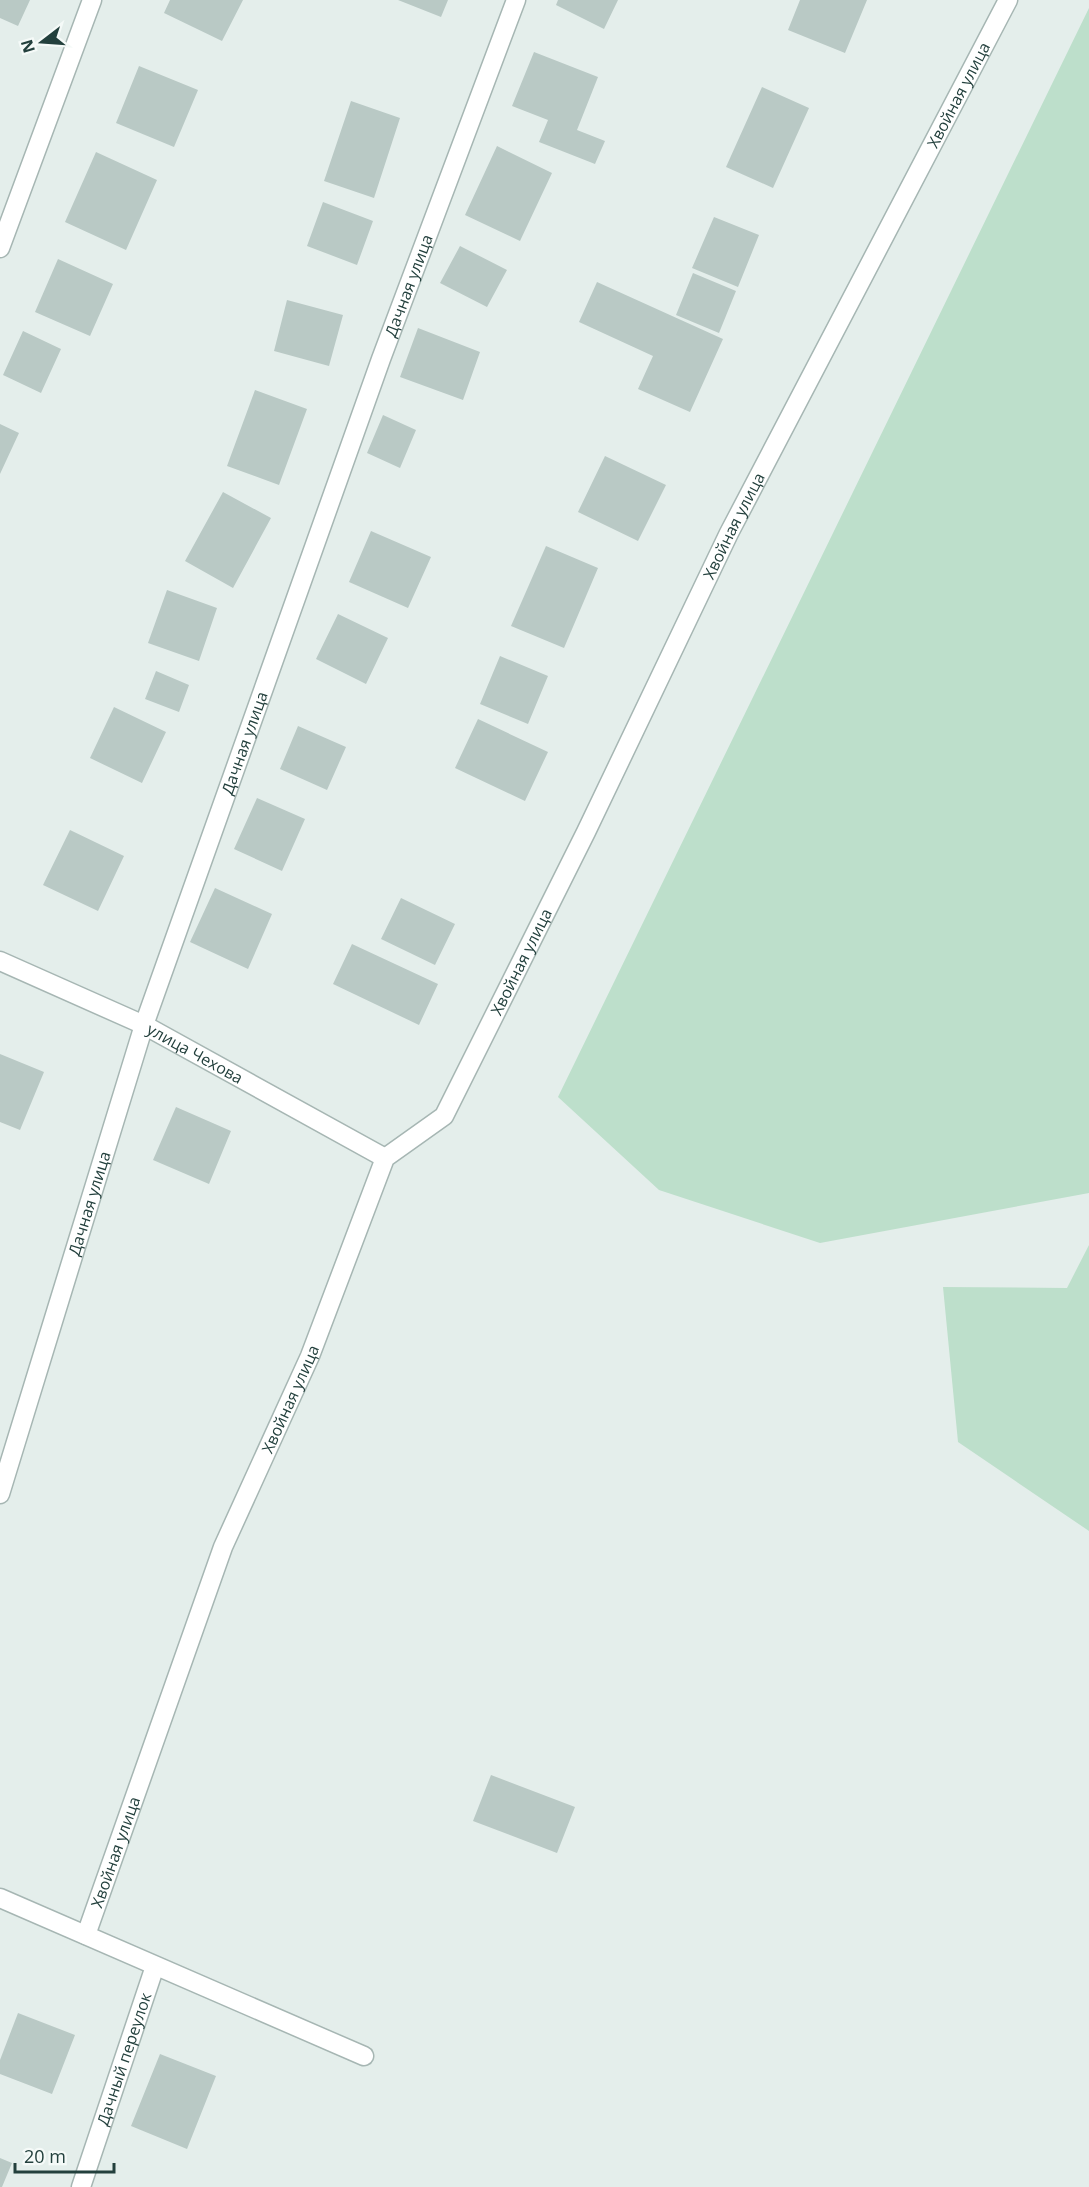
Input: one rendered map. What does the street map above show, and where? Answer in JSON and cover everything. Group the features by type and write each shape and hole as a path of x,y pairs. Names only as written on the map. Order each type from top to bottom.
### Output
{"street":[{"path":"0,248 92,0"},
{"name":"Дачная улица","path":"0,1494 144,1025 381,359 516,0"},
{"name":"Хвойная улица","path":"86,1935 223,1547 310,1356 385,1158 444,1116 586,832 729,533 1008,0"},
{"name":"улица Чехова","path":"0,961 144,1025 385,1158"},
{"path":"0,1898 364,2056"},
{"name":"Дачный переулок","path":"81,2187 155,1965"}],"green space":[{"path":"1089,8 1089,1193 820,1243 659,1190 558,1097"},
{"path":"1089,1245 1089,1531 958,1442 943,1287 1067,1288"}],"building":[{"path":"0,0 30,0 18,26 0,18"},
{"path":"170,0 243,0 222,41 164,13"},
{"path":"398,0 448,0 441,17"},
{"path":"558,0 618,0 604,29 556,5"},
{"path":"800,0 867,0 845,53 788,30"},
{"path":"534,52 598,77 577,130 605,141 595,164 539,142 548,120 512,106"},
{"path":"139,66 198,90 174,147 116,123"},
{"path":"762,87 809,108 773,188 726,167"},
{"path":"351,101 400,118 374,198 324,181"},
{"path":"497,146 552,173 520,241 465,215"},
{"path":"96,152 157,180 126,250 65,222"},
{"path":"323,202 373,221 357,265 307,246"},
{"path":"714,217 759,235 738,287 692,268"},
{"path":"460,246 507,270 487,307 440,283"},
{"path":"58,259 113,284 90,336 35,312"},
{"path":"693,273 736,291 719,333 676,315"},
{"path":"597,282 723,339 690,412 638,389 653,356 579,322"},
{"path":"287,300 343,315 329,366 274,351"},
{"path":"418,328 480,352 463,400 400,377"},
{"path":"23,331 61,349 41,393 3,375"},
{"path":"255,390 307,409 279,485 227,466"},
{"path":"383,415 416,430 400,468 367,453"},
{"path":"0,424 19,433 0,474"},
{"path":"605,456 666,485 638,541 578,512"},
{"path":"223,492 271,518 233,588 185,561"},
{"path":"371,531 431,557 408,608 349,582"},
{"path":"546,546 598,568 564,648 511,626"},
{"path":"167,590 217,608 199,661 148,643"},
{"path":"338,614 388,638 366,684 316,659"},
{"path":"500,656 548,676 528,724 480,704"},
{"path":"156,671 189,685 179,712 145,699"},
{"path":"114,707 166,732 142,783 90,758"},
{"path":"478,719 548,752 525,801 455,768"},
{"path":"298,726 346,747 327,790 280,769"},
{"path":"257,798 305,819 282,871 234,849"},
{"path":"70,830 124,856 98,911 43,885"},
{"path":"215,888 272,914 248,969 190,942"},
{"path":"401,898 455,924 435,965 381,939"},
{"path":"352,944 438,984 419,1025 333,984"},
{"path":"0,1054 44,1072 20,1130 0,1122"},
{"path":"176,1107 231,1131 209,1184 153,1160"},
{"path":"491,1775 575,1807 557,1853 473,1821"},
{"path":"18,2013 75,2035 52,2094 0,2074 0,2060"},
{"path":"160,2054 216,2076 187,2149 131,2126"},
{"path":"0,2158 12,2163 2,2187 0,2187"}]}
